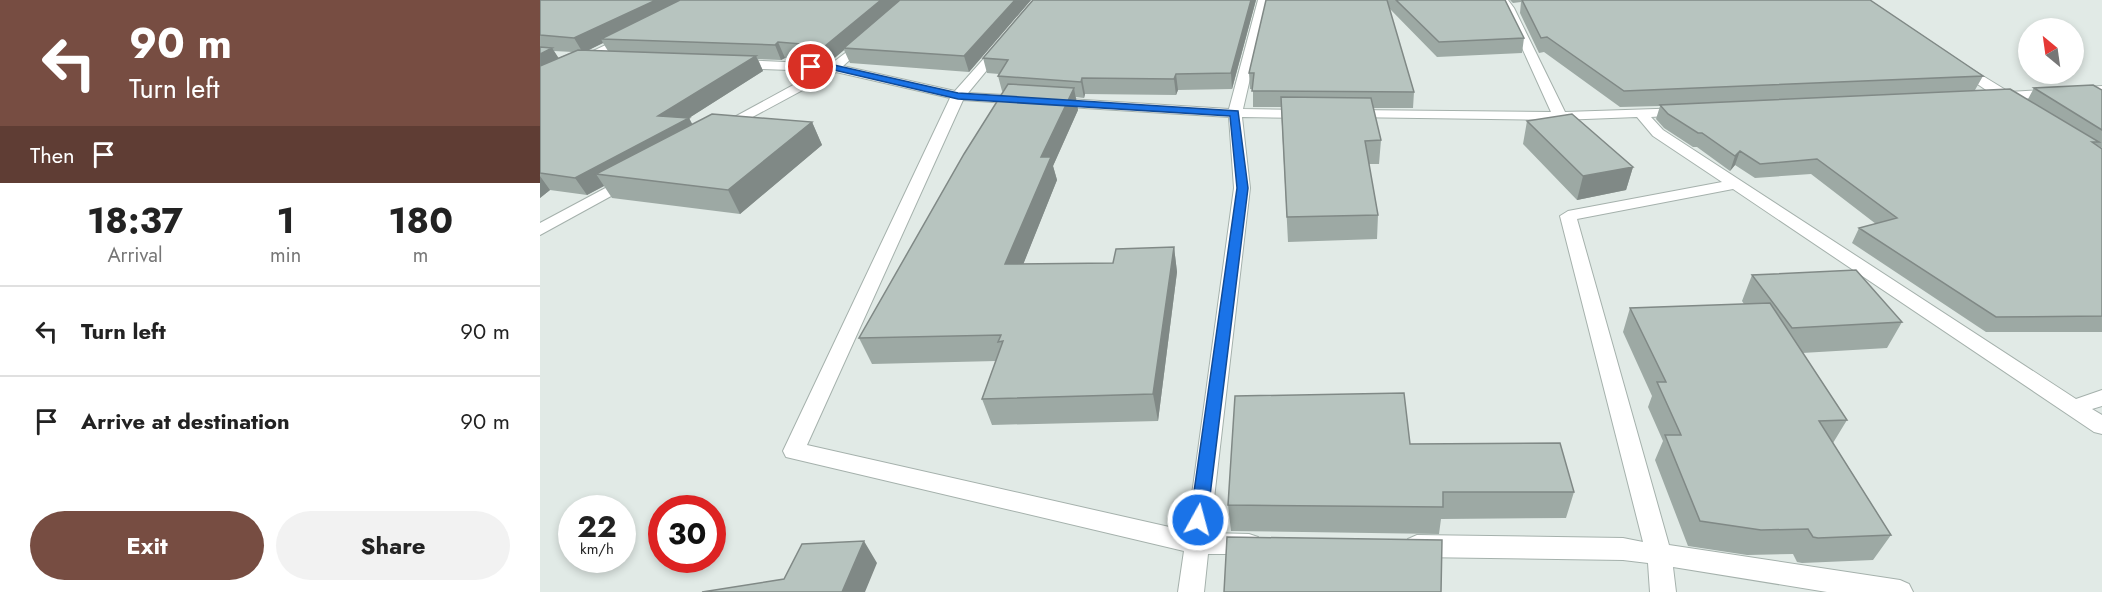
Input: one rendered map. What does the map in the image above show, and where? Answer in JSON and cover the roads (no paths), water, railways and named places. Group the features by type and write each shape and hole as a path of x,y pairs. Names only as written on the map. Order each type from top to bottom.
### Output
{"street":[{"path":"1191,592 1195,543 1242,188 1235,113 1263,0"},
{"path":"1511,5 1560,116"},
{"path":"540,81 644,30"},
{"path":"708,137 834,68 877,30"},
{"path":"1010,35 958,96 794,451 1195,543 1267,544"},
{"path":"561,57 616,60"},
{"path":"1949,58 2025,108"},
{"path":"719,64 834,68 958,96 1235,113 1316,114"},
{"path":"1983,97 2102,90"},
{"path":"1339,114 1560,116 1700,110"},
{"path":"1641,113 1658,133 2102,426"},
{"path":"540,230 645,172"},
{"path":"1663,592 1659,555 1568,216 1737,184"},
{"path":"2074,407 2102,398"},
{"path":"1397,546 1623,549 1900,592"}]}
